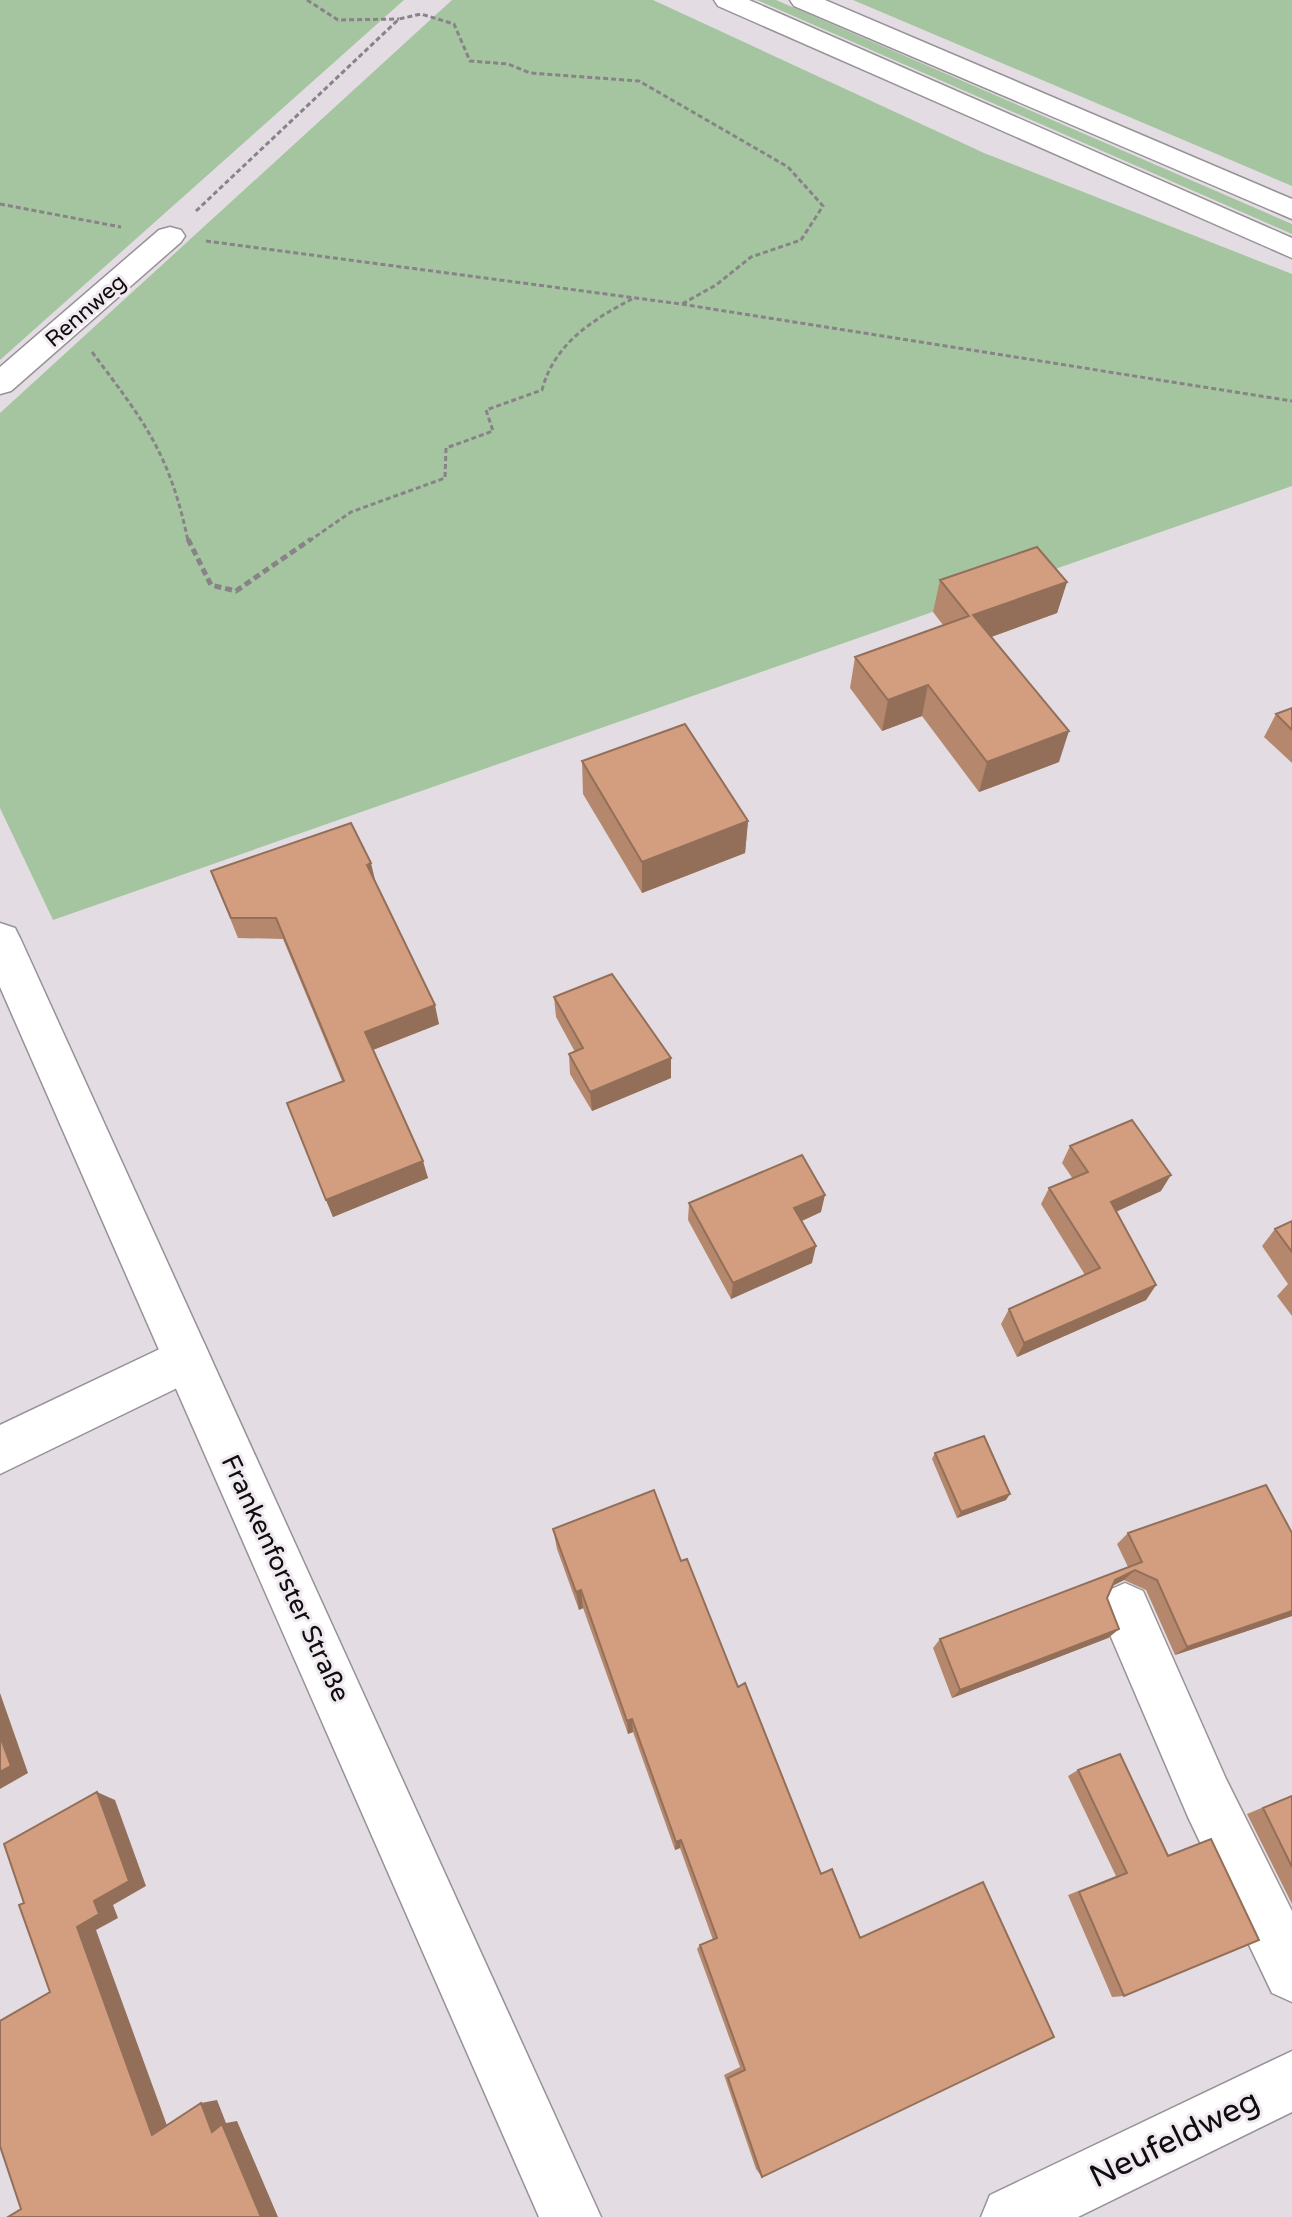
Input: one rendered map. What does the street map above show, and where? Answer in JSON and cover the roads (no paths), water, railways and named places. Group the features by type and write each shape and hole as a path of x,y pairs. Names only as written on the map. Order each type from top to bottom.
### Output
{"main road":[{"path":"727,0 1292,249"},
{"path":"803,0 1292,210"},
{"name":"Rennweg","path":"0,384 170,236"},
{"name":"Frankenforster Straße","path":"0,940 412,1853 570,2217"},
{"path":"0,1450 187,1359"},
{"path":"1125,1609 1207,1798 1292,1973"},
{"name":"Neufeldweg","path":"1012,2217 1292,2081"}]}
